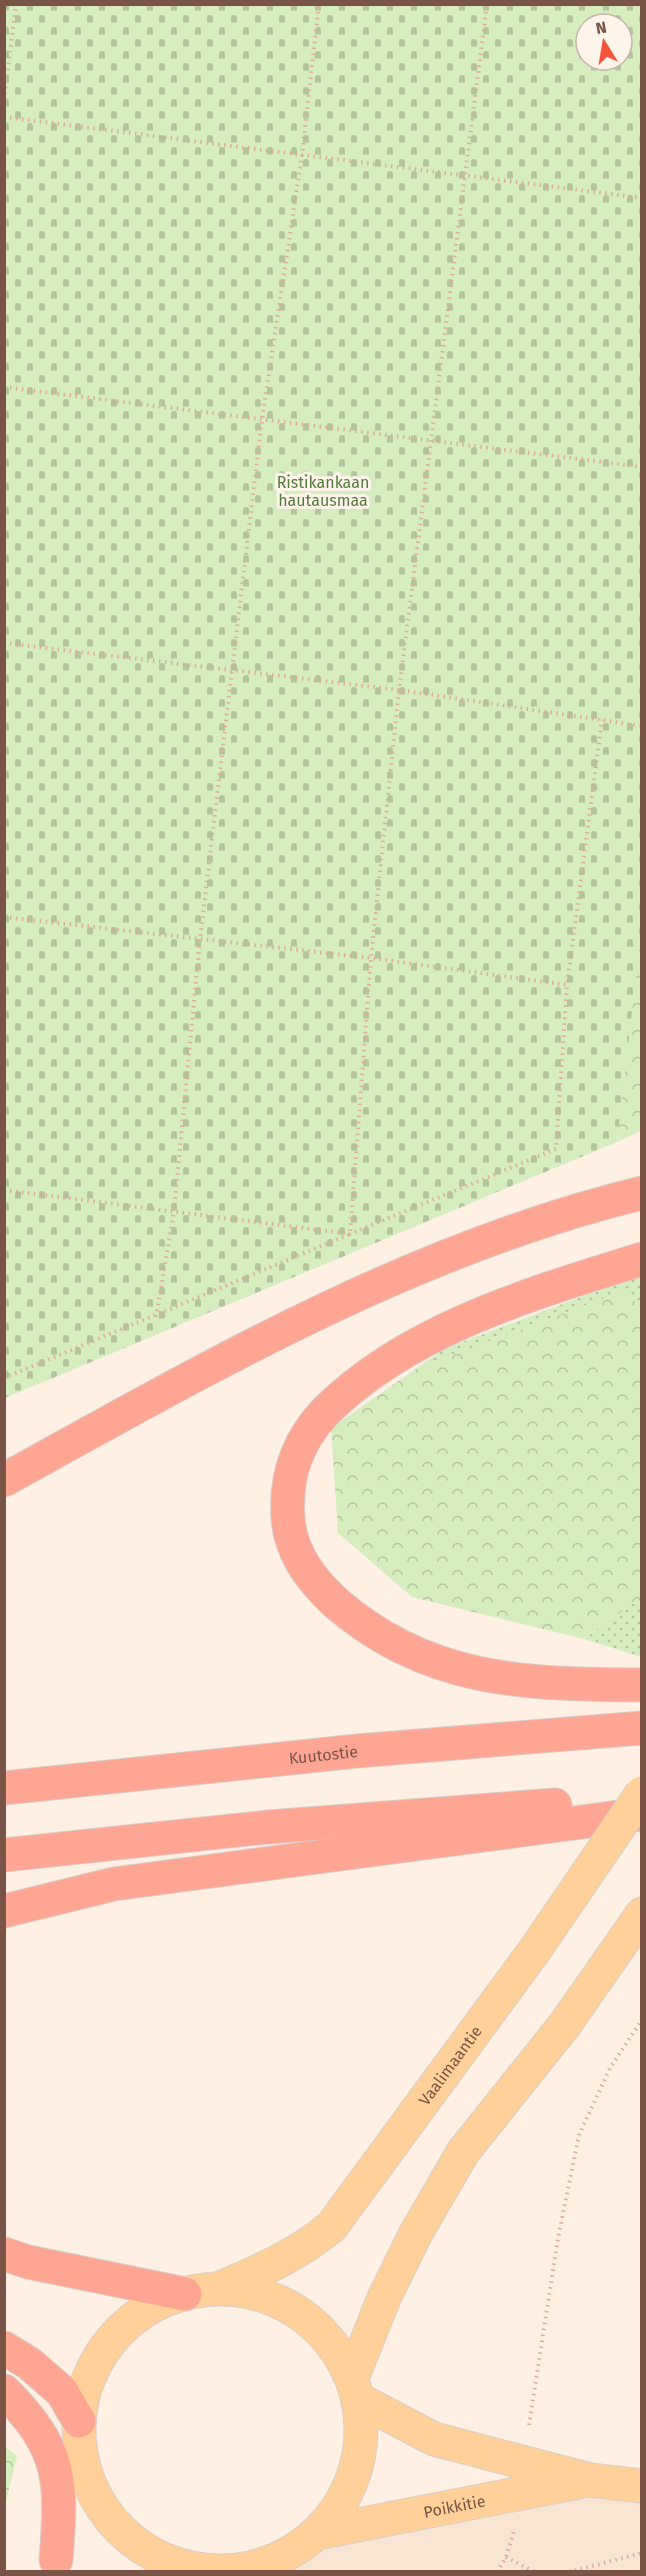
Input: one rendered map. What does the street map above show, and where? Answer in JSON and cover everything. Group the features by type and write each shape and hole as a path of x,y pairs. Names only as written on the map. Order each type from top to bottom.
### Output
{"highway":[{"path":"4,1480 272,1335 393,1279 555,1217 642,1193"},
{"path":"642,1259 569,1282 442,1331 374,1369 326,1412 299,1445 286,1499 288,1529 296,1552 316,1585 354,1619 399,1647 434,1662 473,1673 525,1681 642,1686"},
{"name":"Kuutostie","path":"4,1788 357,1751 642,1728"},
{"path":"4,1855 279,1826 642,1799"},
{"path":"4,1911 114,1884 642,1814"},
{"path":"4,2254 28,2262 200,2291"},
{"path":"4,2348 30,2364 62,2392 79,2421"},
{"path":"4,2391 29,2415 47,2444 58,2475 60,2508 55,2566"}],"main road":[{"name":"Vaalimaantie","path":"83,2462 79,2421 89,2378 111,2340 145,2311 278,2263 309,2246 332,2226 537,1947 642,1793"},
{"path":"355,2388 384,2298 416,2233 463,2152 566,2023 637,1922"},
{"path":"83,2462 94,2494 107,2516 143,2549 178,2569 243,2570 283,2557 317,2533 333,2515 356,2472 362,2423 355,2388 330,2341 311,2322 296,2312 259,2294 200,2291"},
{"name":"Poikkitie","path":"355,2388 434,2439 590,2480 642,2486"},
{"path":"55,2566 83,2462"},
{"name":"Poikkitie","path":"317,2533 590,2480"}],"path":[{"path":"4,100 16,4"},
{"path":"156,1317 174,1211 200,939 262,419 302,155 319,4"},
{"path":"350,1233 371,958 399,690 487,4"},
{"path":"4,117 642,198"},
{"path":"4,387 642,466"},
{"path":"4,643 399,690 642,726"},
{"path":"4,1378 156,1317 350,1233 556,1149 567,985 602,720"},
{"path":"4,917 371,958 567,985"},
{"path":"4,1190 350,1233"},
{"path":"529,2425 558,2238 579,2135 610,2068 642,2020"},
{"path":"497,2571 506,2557 515,2528"},
{"path":"569,2571 642,2553"},
{"path":"506,2557 535,2571"}],"shaded area":[{"path":"641,2486 641,2571 176,2572 181,2566 202,2570 243,2570 263,2565 283,2557 317,2533"}],"green space":[{"name":"Ristikankaan hautausmaa","path":"5,4 641,5 642,923 617,1142 5,1398"},
{"path":"641,923 641,1131 617,1142"},
{"path":"641,1274 641,1307 624,1291 417,1368 444,1349"},
{"path":"624,1291 641,1307 641,1597 584,1639 412,1597 338,1533 331,1428 417,1368"},
{"path":"641,1597 641,1657 584,1639"},
{"path":"5,2446 17,2456 5,2506"}]}
